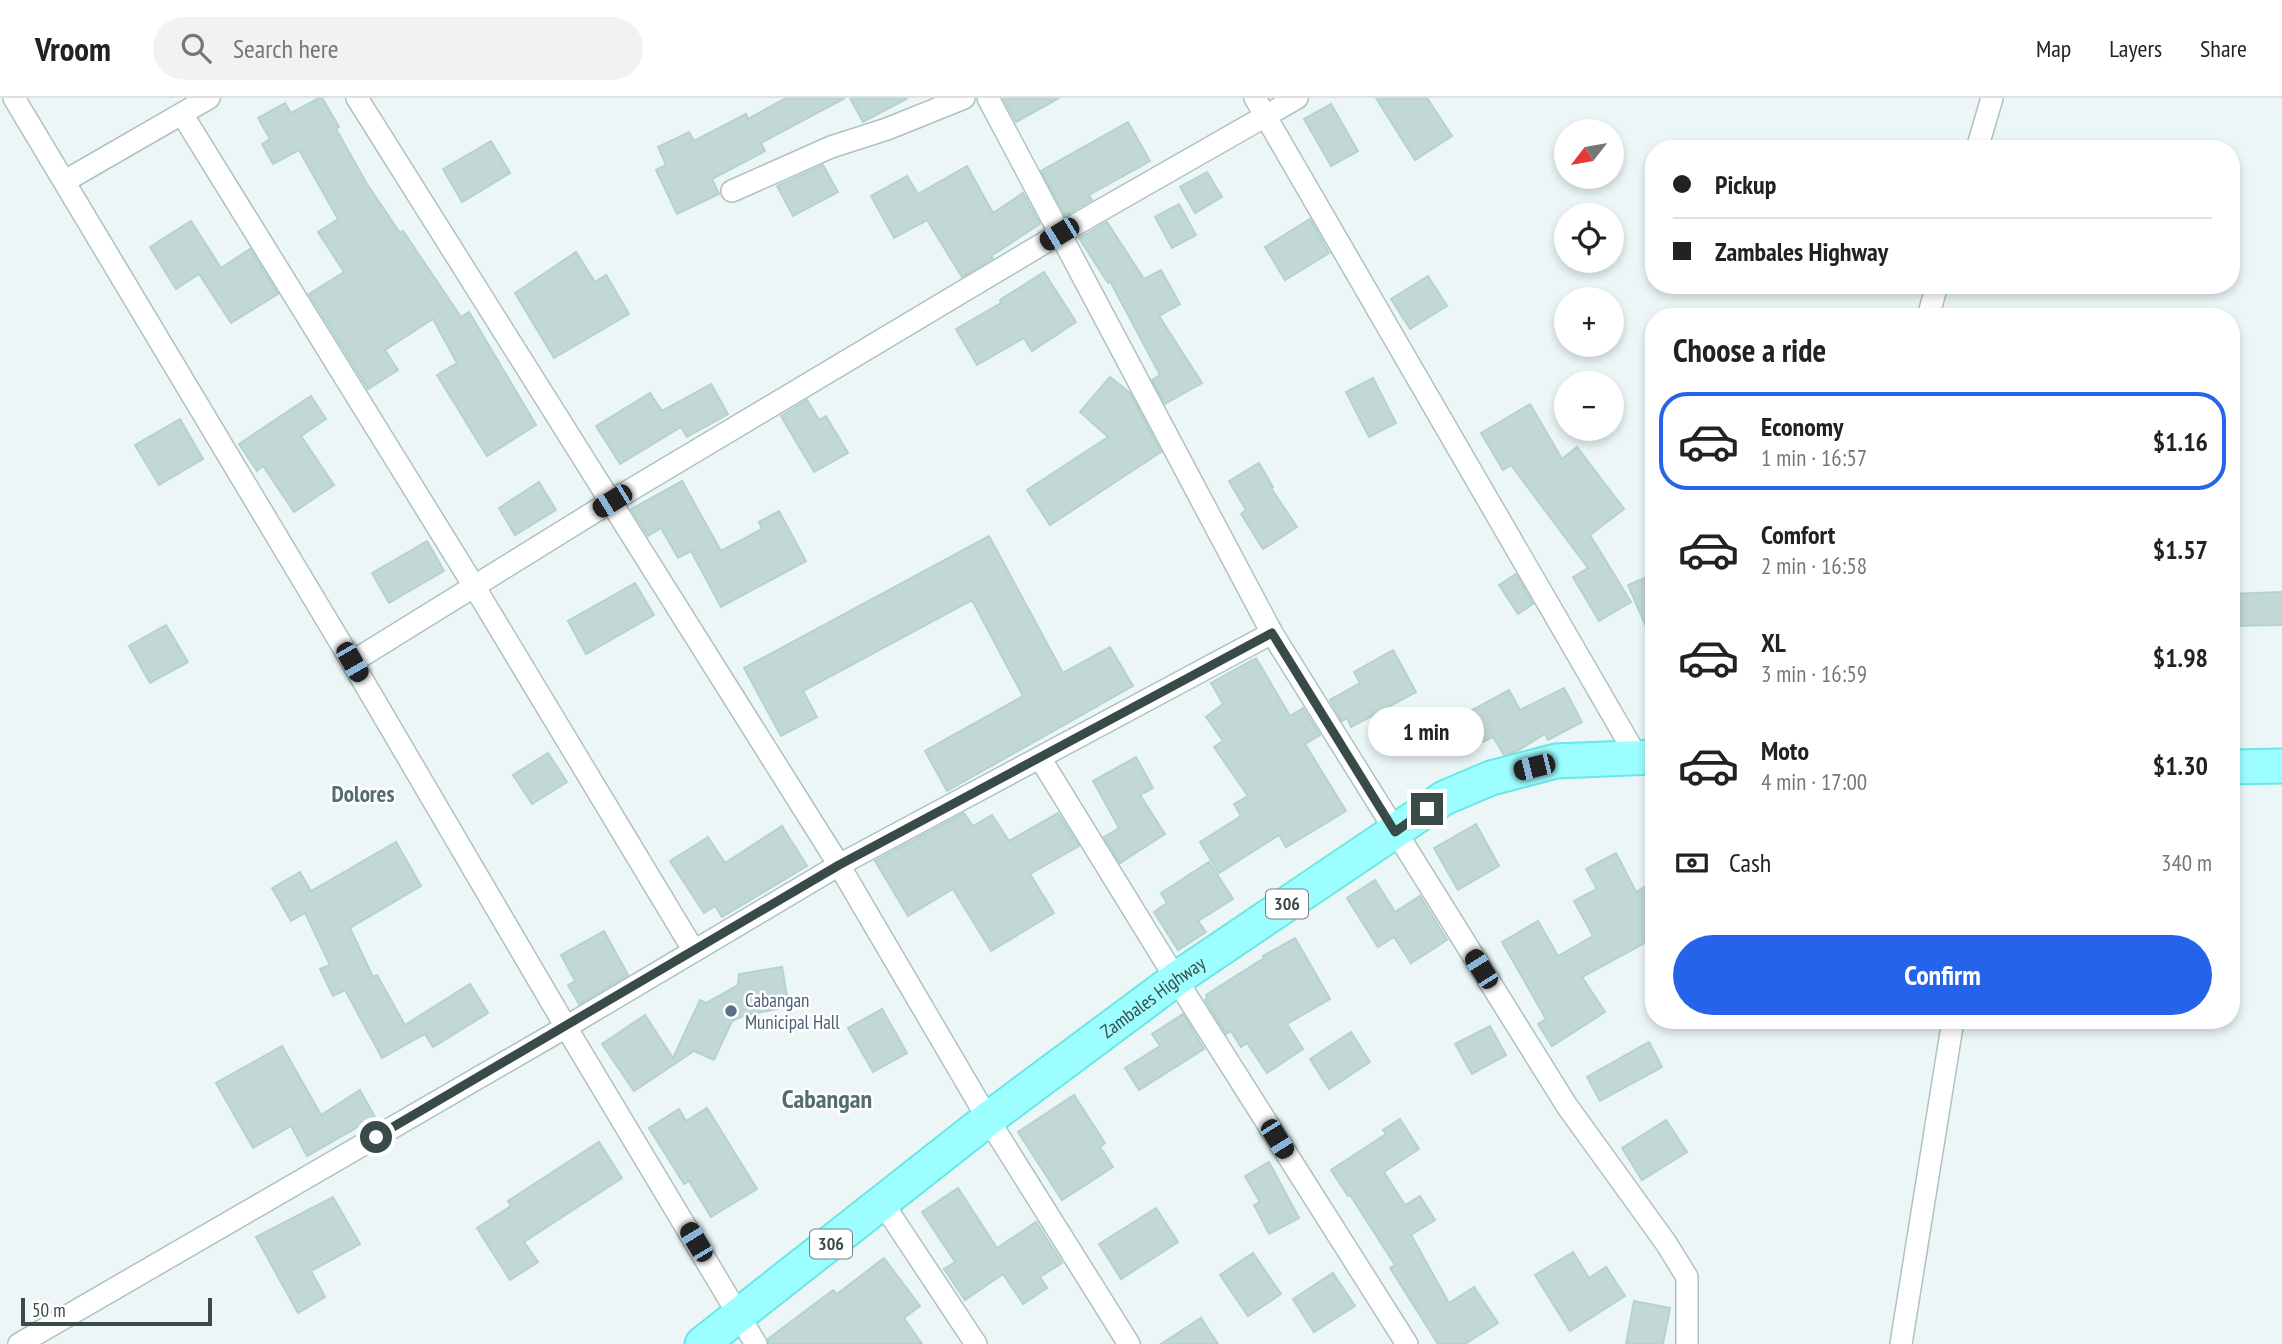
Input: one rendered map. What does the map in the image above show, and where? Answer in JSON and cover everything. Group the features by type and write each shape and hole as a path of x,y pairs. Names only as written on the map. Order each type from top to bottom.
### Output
{"main road":[{"name":"Zambales Highway","path":"702,1344 988,1119 1176,979 1444,798 1491,778 1556,761 1645,757"},
{"path":"2240,767 2282,765"}],"street":[{"path":"14,98 756,1344"},
{"path":"65,181 209,98"},
{"path":"357,98 839,865 988,1119 1129,1344"},
{"path":"732,191 831,147 887,130 964,98"},
{"path":"988,98 1272,633 1567,1106 1666,1244 1687,1278 1687,1344"},
{"path":"1255,98 1645,757"},
{"path":"352,662 612,501 1059,234 1297,98"},
{"path":"1980,140 1992,98"},
{"path":"183,114 474,586 694,951"},
{"path":"19,1344 566,1027 839,865 1272,633"},
{"path":"1040,758 1407,1344"},
{"path":"1901,1344 1952,1029"},
{"path":"882,1202 976,1344"}],"building":[{"path":"322,98 339,127 336,129 367,184 400,233 403,231 461,317 469,312 536,425 487,456 437,375 457,363 433,319 385,350 398,370 368,389 309,294 344,272 318,232 338,219 299,150 273,164 262,144 270,139 258,118 285,103 291,113"},
{"path":"786,98 845,98 761,143 765,151 712,179 719,194 677,214 656,170 666,165 658,147 689,132 694,141 746,114 748,119"},
{"path":"850,98 908,98 863,122"},
{"path":"1003,98 1059,98 1016,122"},
{"path":"1376,98 1427,98 1452,136 1415,160"},
{"path":"1331,104 1358,151 1331,166 1304,119"},
{"path":"1128,122 1150,161 1089,195 1092,200 1065,215 1041,171"},
{"path":"491,141 510,173 462,202 443,169"},
{"path":"823,165 838,192 793,216 777,186"},
{"path":"967,166 993,213 1023,193 1040,224 962,277 927,220 894,238 871,196 907,176 918,194"},
{"path":"1207,172 1222,197 1195,213 1180,187"},
{"path":"1179,204 1196,235 1172,248 1155,217"},
{"path":"1310,219 1329,253 1285,280 1265,247"},
{"path":"191,221 221,268 250,249 278,294 231,323 199,274 176,289 150,247"},
{"path":"1107,222 1144,279 1161,270 1180,304 1159,316 1202,383 1165,404 1152,380 1160,375 1110,281 1108,283 1079,238"},
{"path":"576,252 595,282 606,275 629,314 554,358 515,293"},
{"path":"1044,272 1076,322 1032,351 1024,338 977,365 956,329 1001,303 1000,300"},
{"path":"1428,276 1447,306 1410,329 1391,299"},
{"path":"1110,377 1130,393 1161,452 1050,525 1027,490 1108,437 1080,412"},
{"path":"1373,378 1396,423 1369,437 1346,392"},
{"path":"711,384 728,414 687,437 681,427 620,464 596,426 650,393 662,411"},
{"path":"311,396 326,419 301,436 334,485 294,512 263,466 257,471 239,444"},
{"path":"807,400 819,420 826,416 848,453 814,472 781,416"},
{"path":"1530,404 1562,459 1577,447 1624,509 1590,535 1631,602 1599,621 1573,577 1588,568 1511,465 1503,470 1481,433"},
{"path":"180,419 203,459 159,485 135,445"},
{"path":"1259,463 1273,487 1271,488 1297,527 1263,549 1241,514 1246,510 1229,481"},
{"path":"682,481 721,551 762,529 759,522 779,511 806,561 721,607 691,551 678,558 661,528 648,536 631,509"},
{"path":"539,482 556,510 515,535 499,508"},
{"path":"989,536 1063,673 1110,647 1133,686 947,791 925,751 1023,696 972,600 803,691 817,717 781,736 744,668"},
{"path":"427,541 444,571 389,603 372,573"},
{"path":"1516,574 1533,604 1518,614 1499,585"},
{"path":"1645,578 1645,624 1628,585"},
{"path":"635,583 654,615 586,654 568,621"},
{"path":"2282,592 2282,625 2240,626 2240,594"},
{"path":"166,625 188,662 150,683 129,646"},
{"path":"1393,650 1416,692 1351,727 1347,718 1342,721 1330,700 1360,683 1354,672"},
{"path":"1256,658 1290,716 1303,708 1320,735 1305,744 1346,811 1286,847 1279,835 1219,873 1200,842 1241,816 1234,804 1248,796 1214,747 1223,741 1206,717 1223,704 1211,683"},
{"path":"1564,688 1582,722 1548,740 1545,734 1517,751 1504,755 1493,737 1483,742 1467,713 1509,690 1520,710"},
{"path":"548,753 567,782 532,804 513,775"},
{"path":"1136,757 1153,788 1140,795 1165,834 1120,863 1104,837 1119,828 1093,781"},
{"path":"964,813 973,826 992,815 1009,841 1058,813 1079,846 1030,874 1054,913 991,951 953,889 908,916 875,861"},
{"path":"1476,824 1499,866 1458,890 1434,848"},
{"path":"782,826 807,866 722,917 715,906 704,913 670,861 708,837 725,863"},
{"path":"396,842 421,886 350,928 373,977 377,975 405,1025 470,984 488,1013 433,1047 425,1034 382,1058 345,990 333,996 320,969 330,965 305,913 291,921 272,888 300,872 311,891"},
{"path":"1616,853 1636,892 1645,886 1645,943 1582,977 1605,1012 1552,1046 1538,1024 1546,1019 1502,942 1538,921 1558,956 1593,936 1574,901 1597,889 1586,869"},
{"path":"1209,862 1233,899 1198,921 1206,932 1178,950 1154,912 1167,903 1161,893"},
{"path":"1375,880 1395,912 1420,896 1447,940 1411,963 1394,937 1378,947 1347,898"},
{"path":"604,931 628,975 579,1004 568,985 575,981 561,955"},
{"path":"1295,938 1330,999 1287,1024 1303,1049 1267,1073 1247,1043 1241,1047 1231,1031 1226,1034 1205,1000 1206,995 1264,958 1263,956"},
{"path":"782,967 789,1007 746,1015 732,1021 714,1060 694,1051 634,1091 602,1044 645,1015 673,1058 700,1000 706,1003 738,985 739,974"},
{"path":"882,1009 907,1053 873,1072 848,1028"},
{"path":"1183,1014 1204,1049 1139,1090 1125,1068 1160,1046 1152,1034"},
{"path":"1490,1026 1506,1055 1472,1074 1455,1044"},
{"path":"1351,1032 1370,1062 1329,1089 1310,1059"},
{"path":"1649,1042 1662,1067 1600,1101 1587,1077"},
{"path":"282,1046 321,1115 360,1090 375,1117 307,1156 291,1126 253,1148 216,1083"},
{"path":"1074,1095 1105,1143 1100,1147 1113,1167 1062,1200 1018,1132"},
{"path":"707,1108 757,1189 711,1217 689,1181 684,1184 649,1128 679,1109 686,1121"},
{"path":"1400,1119 1419,1149 1384,1172 1405,1205 1420,1196 1435,1220 1411,1235 1449,1303 1474,1287 1498,1323 1465,1344 1438,1344 1390,1268 1395,1265 1331,1170 1386,1134 1383,1130"},
{"path":"1666,1120 1687,1152 1642,1180 1622,1148"},
{"path":"599,1142 622,1178 524,1242 538,1262 510,1280 477,1228 511,1206 508,1201"},
{"path":"1269,1162 1299,1218 1269,1234 1254,1205 1260,1202 1245,1176"},
{"path":"958,1188 997,1248 1036,1222 1062,1263 1040,1277 1047,1288 1023,1304 1003,1274 965,1300 944,1269 955,1262 922,1212"},
{"path":"333,1197 360,1244 311,1271 325,1297 298,1313 256,1237"},
{"path":"1156,1208 1178,1242 1121,1279 1099,1244"},
{"path":"1573,1252 1589,1278 1606,1267 1625,1296 1570,1331 1535,1275"},
{"path":"1253,1253 1281,1294 1248,1316 1220,1275"},
{"path":"884,1258 920,1306 904,1318 922,1344 769,1344 768,1339 833,1290 837,1294"},
{"path":"1333,1273 1355,1306 1314,1332 1293,1299"},
{"path":"1634,1301 1670,1308 1663,1344 1626,1344"},
{"path":"1201,1318 1218,1344 1161,1344"}],"place":[{"name":"Cabangan Municipal Hall","path":"731,1011"}],"district":[{"name":"Dolores","path":"363,794"},
{"name":"Cabangan","path":"827,1099"}],"route":[{"path":"376,1137 839,865 1272,633 1395,832 1427,809"}]}
